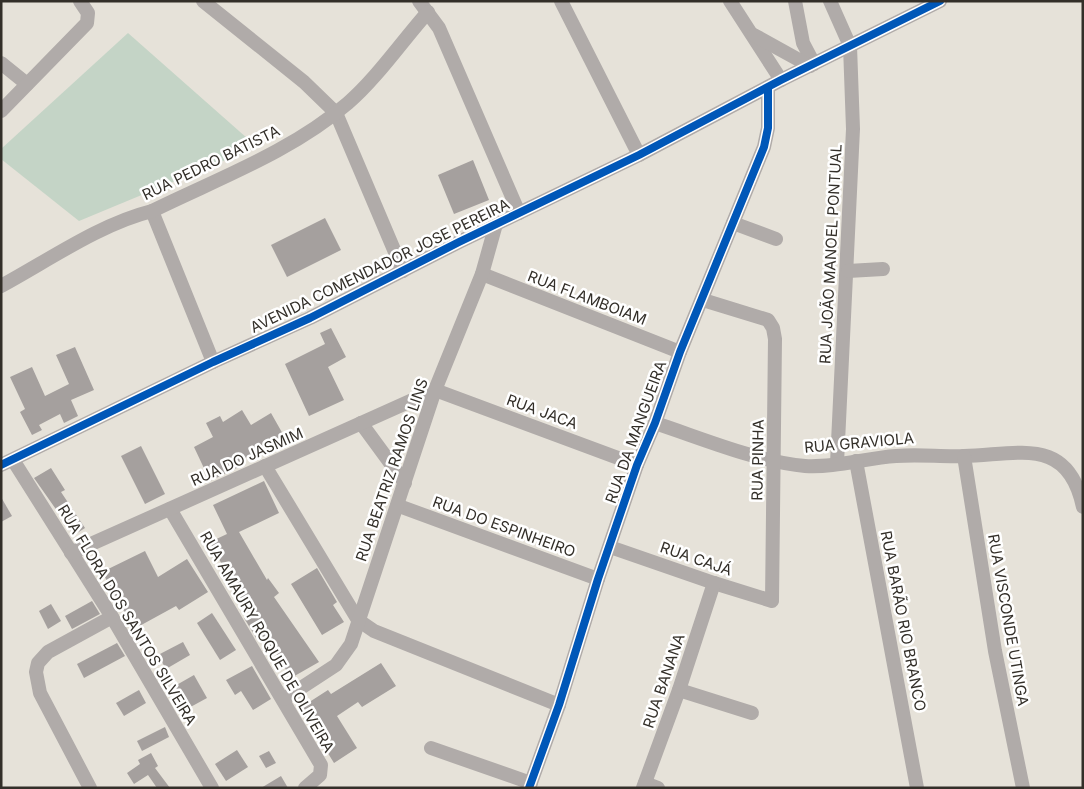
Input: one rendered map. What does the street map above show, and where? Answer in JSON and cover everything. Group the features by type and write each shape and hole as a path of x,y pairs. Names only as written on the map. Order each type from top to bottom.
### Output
{"street":[{"path":"203,1 309,87 336,113 403,271"},
{"path":"562,1 639,155"},
{"path":"730,1 781,80"},
{"path":"795,1 803,43 812,65"},
{"path":"830,1 850,46"},
{"name":"AVENIDA COMENDADOR JOSE PEREIRA","path":"7,463 213,362 310,318 496,224 639,155 781,80 940,1"},
{"path":"1,111 86,23 88,13 82,3"},
{"path":"423,6 448,47 520,213"},
{"name":"RUA PEDRO BATISTA","path":"1,286 132,216 152,211 270,156 336,113 358,94 423,6"},
{"path":"753,35 812,65"},
{"name":"RUA JOÃO MANOEL PONTUAL","path":"837,464 848,271 853,129 850,46"},
{"path":"1,63 27,84"},
{"name":"RUA DA MANGUEIRA","path":"530,786 559,705 598,579 638,465 680,352 764,148 768,128 768,88"},
{"path":"152,211 213,362"},
{"path":"733,223 776,239"},
{"name":"RUA BEATRIZ RAMOS LINS","path":"284,700 336,665 351,644 435,390 482,274 496,224"},
{"path":"848,271 883,269"},
{"name":"RUA FLAMBOIAM","path":"482,274 680,352"},
{"name":"RUA PINHA","path":"703,300 768,320 773,328 775,339 775,461 772,601"},
{"name":"RUA DO JASMIM","path":"71,553 435,390"},
{"name":"RUA JACA","path":"435,390 638,465"},
{"path":"361,423 405,483"},
{"name":"RUA GRAVIOLA","path":"655,423 775,461 807,466 925,454 964,456 1017,451 1039,453 1054,459 1066,470 1074,483 1083,507"},
{"name":"RUA VISCONDE UTINGA","path":"964,456 995,652 1023,788"},
{"name":"RUA BARÃO RIO BRANCO","path":"856,461 918,788"},
{"name":"RUA FLORA DOS SANTOS SILVEIRA","path":"7,463 71,553 112,617 212,788"},
{"path":"265,466 358,620 374,631 559,705"},
{"name":"RUA DO ESPINHEIRO","path":"398,506 598,579"},
{"name":"RUA AMAURY ROQUE DE OLIVEIRA","path":"170,509 321,765 320,775 305,788"},
{"name":"RUA CAJÁ","path":"610,546 714,584 772,601"},
{"name":"RUA BANANA","path":"644,785 679,690 714,584"},
{"path":"90,788 40,693 36,672 38,663 48,652 112,617"},
{"path":"679,690 752,713"},
{"path":"431,748 530,786"},
{"path":"644,785 658,788"}],"green space":[{"path":"128,33 257,147 79,221 1,159 1,149"}],"building":[{"path":"473,160 489,200 454,214 438,175"},
{"path":"325,218 341,250 287,277 271,245"},
{"path":"331,328 346,357 328,367 344,400 309,416 285,364 325,344 320,333"},
{"path":"75,347 94,390 71,400 78,416 64,423 60,414 39,425 42,430 32,435 20,412 25,409 10,377 32,367 45,396 69,384 56,355"},
{"path":"242,410 251,425 271,413 284,436 242,460 245,464 210,481 194,447 213,437 206,423 220,416 223,422"},
{"path":"141,446 165,494 145,504 121,456"},
{"path":"51,468 65,490 61,492 85,528 74,535 34,478"},
{"path":"264,481 279,513 239,532 267,580 268,578 279,593 274,597 319,662 291,678 274,650 272,651 261,634 256,638 244,618 252,612 237,593 210,542 227,534 213,505"},
{"path":"1,497 12,516 1,522"},
{"path":"145,551 158,577 187,559 208,592 179,610 176,606 134,629 102,572"},
{"path":"317,568 337,602 333,605 344,622 322,635 291,584"},
{"path":"92,601 100,614 72,629 65,616"},
{"path":"51,604 61,621 48,629 39,611"},
{"path":"212,613 236,650 220,660 197,623"},
{"path":"183,642 190,655 166,669 158,655"},
{"path":"117,643 125,656 84,678 77,664"},
{"path":"381,663 396,686 362,707 358,702 337,716 357,748 334,763 300,708 328,690 331,694"},
{"path":"252,666 271,699 253,710 241,691 235,695 226,680"},
{"path":"194,675 207,698 185,710 173,687"},
{"path":"139,690 146,703 124,716 116,703"},
{"path":"165,727 169,737 142,751 137,741"},
{"path":"237,750 248,767 226,781 215,764"},
{"path":"269,751 276,763 266,768 259,756"},
{"path":"151,753 158,766 155,768 170,788 157,788 148,775 134,784 127,773 140,764 138,760"},
{"path":"281,776 288,788 261,788"}],"cycle path":[{"path":"1,465 213,362 310,318 459,242 639,155 781,80 940,1"},
{"path":"529,788 559,705 598,579 637,465 655,423 680,352 764,147 768,128 768,88"}]}
